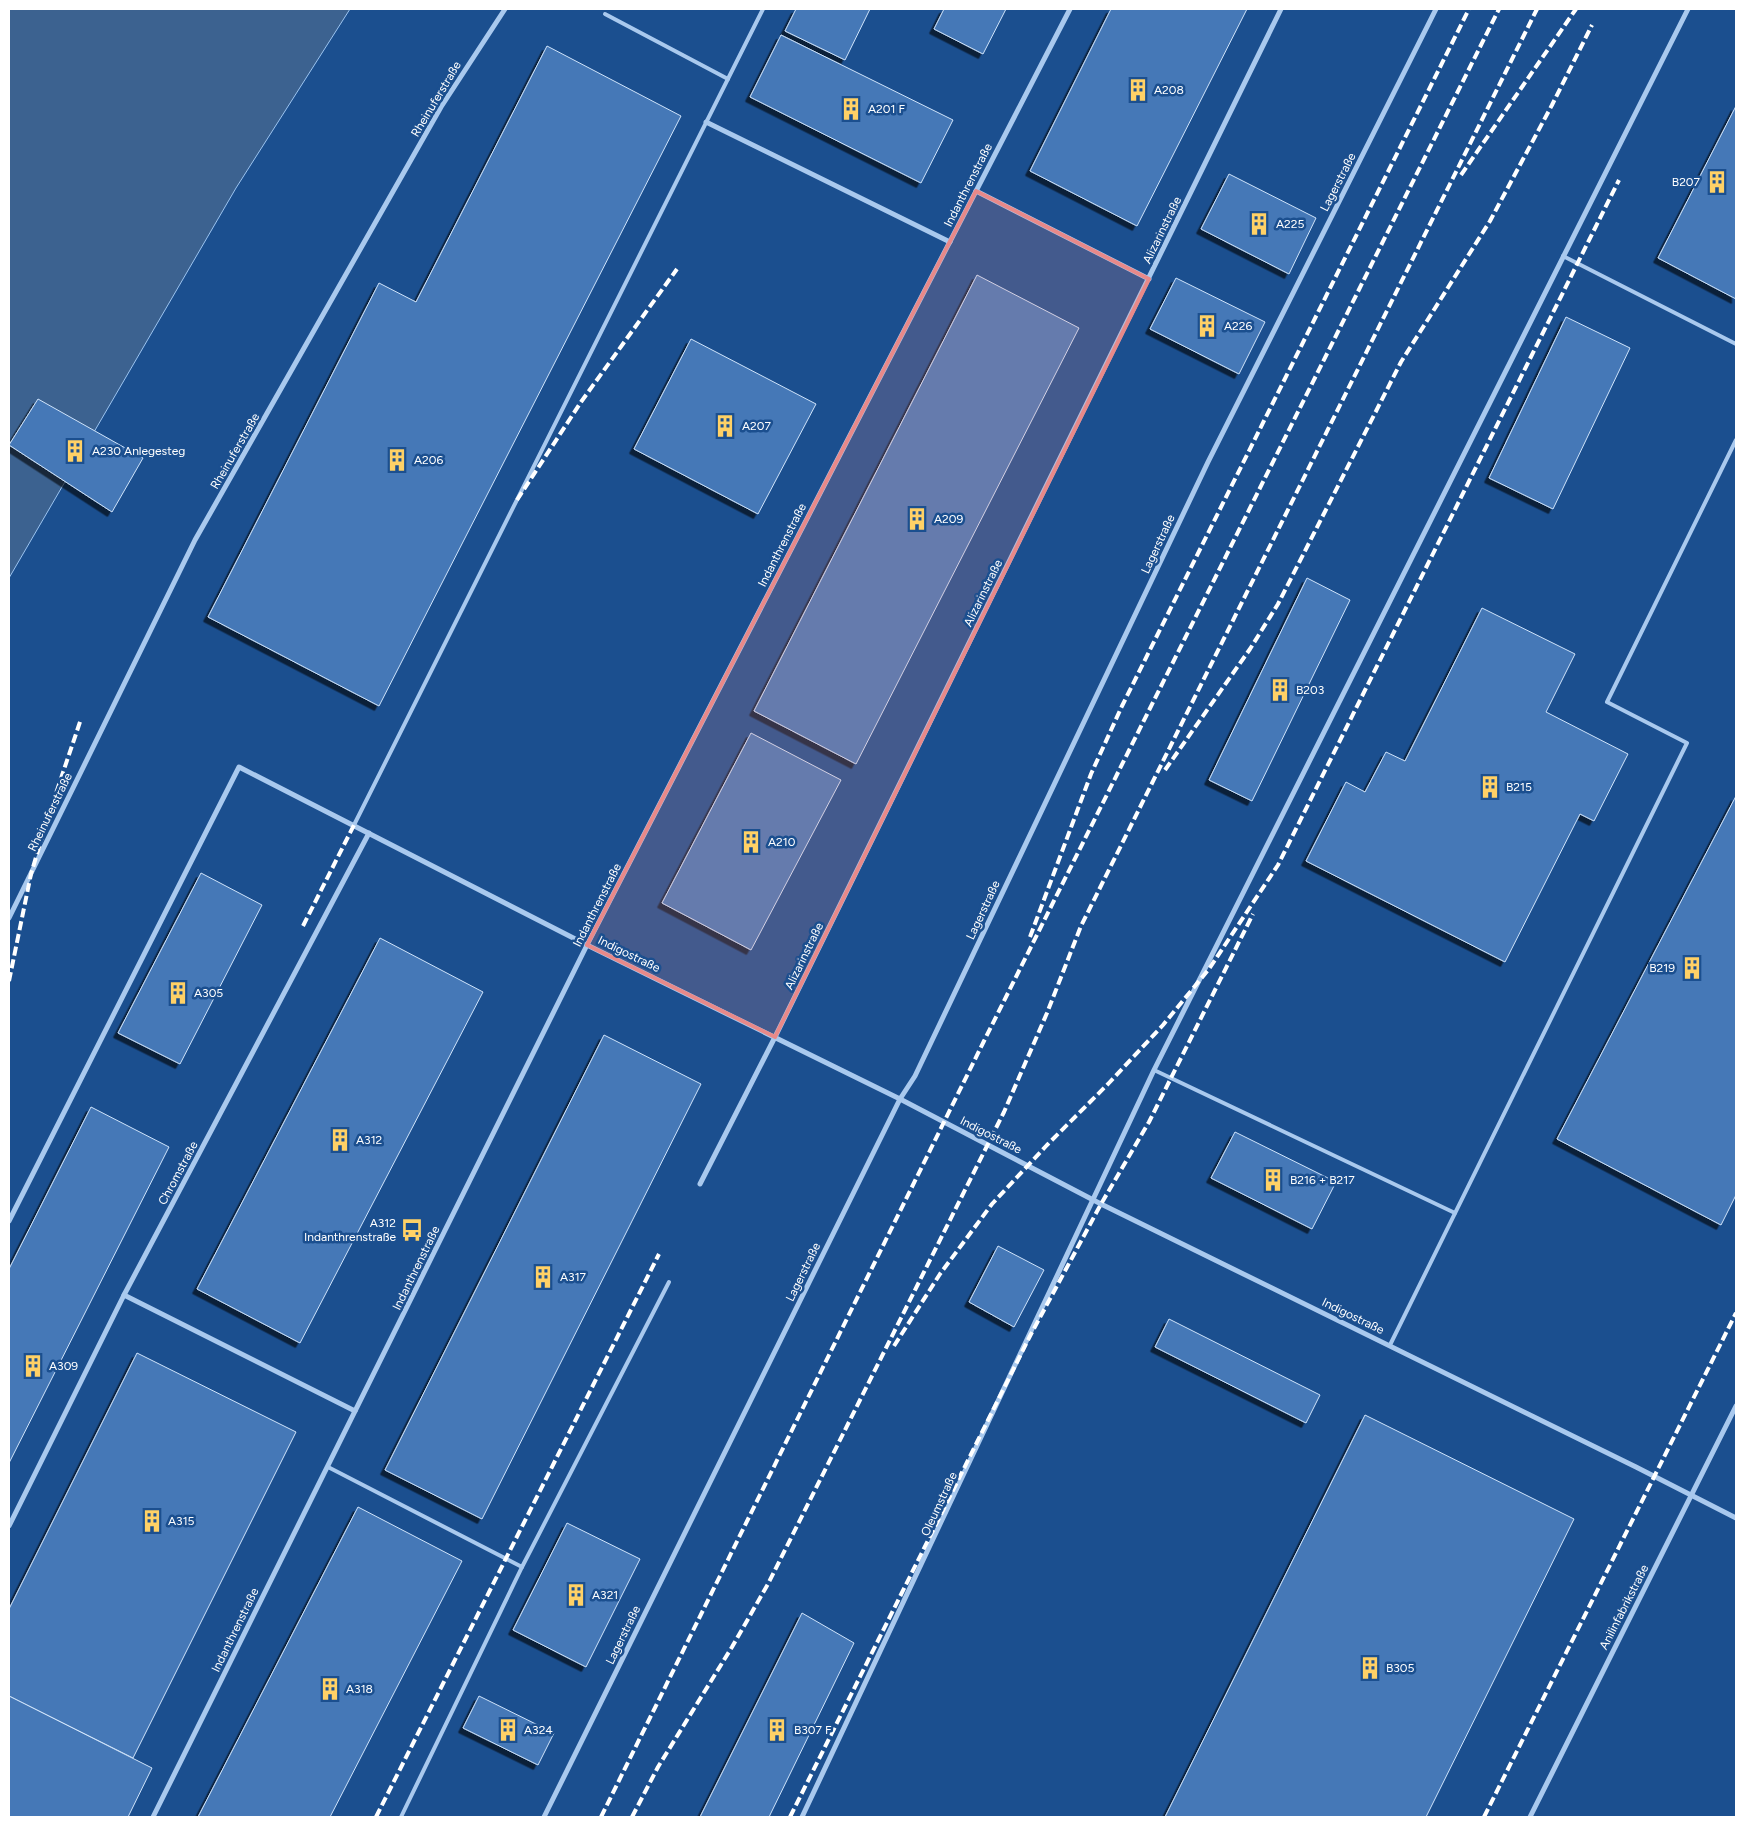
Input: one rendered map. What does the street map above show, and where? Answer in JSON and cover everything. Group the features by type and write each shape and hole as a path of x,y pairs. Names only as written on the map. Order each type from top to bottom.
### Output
{"street":[{"name":"Rheinuferstraße","path":"9,918 196,540 441,107 505,9"},
{"name":"Indanthrenstraße","path":"153,1817 588,945 1070,9"},
{"name":"Alizarinstraße","path":"700,1184 775,1037 1281,9"},
{"name":"Lagerstraße","path":"544,1817 900,1099 915,1076 1208,462 1436,9"},
{"name":"Oleumstraße","path":"802,1817 1154,1070 1688,9"},
{"path":"706,122 950,242"},
{"path":"976,191 1149,279"},
{"name":"Indigostraße","path":"9,1221 239,767 588,945 900,1099 1094,1199 1736,1518"},
{"name":"Chromstraße","path":"9,1526 124,1295 369,833"},
{"path":"124,1295 355,1411"},
{"name":"Anilinfabrikstraße","path":"1530,1817 1736,1406"}],"lane":[{"path":"354,825 763,9"},
{"path":"605,14 728,78"},
{"path":"1563,256 1736,344"},
{"path":"1390,1345 1687,743 1608,702 1736,440"},
{"path":"1154,1070 1455,1213"},
{"path":"401,1817 522,1567 669,1282"},
{"path":"328,1466 522,1567"}],"highlighted area":[{"path":"976,191 1149,279 775,1037 587,945"}],"water":[{"path":"9,9 350,9 236,188 9,578"}],"building":[{"path":"796,9 870,9 845,60 785,31"},
{"path":"944,9 1006,9 983,54 934,29"},
{"name":"A208","path":"1111,9 1247,9 1137,226 1030,171"},
{"name":"A201 F","path":"781,35 953,120 921,183 750,97"},
{"name":"A206","path":"547,46 681,116 379,706 208,617 379,283 416,302"},
{"name":"B207","path":"1736,106 1736,299 1658,258"},
{"name":"A225","path":"1229,174 1316,218 1289,274 1201,229"},
{"name":"A209","path":"977,275 1079,328 856,764 754,711"},
{"name":"A226","path":"1176,278 1265,322 1239,374 1150,329"},
{"path":"1566,317 1630,348 1553,509 1489,478"},
{"name":"A207","path":"691,339 816,404 758,514 634,449"},
{"name":"A230 Anlegesteg","path":"38,399 143,458 112,512 9,445"},
{"name":"B203","path":"1307,578 1350,600 1252,801 1209,780"},
{"name":"B215","path":"1482,608 1575,654 1546,712 1628,754 1594,821 1580,814 1505,962 1306,861 1346,782 1365,792 1386,752 1405,761"},
{"name":"A210","path":"751,733 841,780 751,950 662,903"},
{"name":"B219","path":"1736,796 1736,1195 1721,1225 1557,1139"},
{"name":"A305","path":"201,873 262,905 180,1064 118,1033"},
{"name":"A312","path":"380,938 483,992 300,1343 197,1289"},
{"name":"A317","path":"604,1035 701,1084 482,1519 385,1470"},
{"name":"A309","path":"91,1107 169,1147 9,1463 9,1269"},
{"name":"B216 + B217","path":"1235,1132 1336,1182 1312,1229 1211,1178"},
{"path":"998,1246 1044,1270 1014,1327 969,1302"},
{"path":"1169,1319 1320,1395 1306,1423 1155,1347"},
{"name":"A315","path":"137,1353 296,1432 133,1758 9,1696 9,1609"},
{"name":"B305","path":"1365,1415 1574,1519 1426,1817 1165,1817"},
{"name":"A318","path":"358,1507 462,1561 330,1817 198,1817"},
{"name":"A321","path":"567,1523 640,1559 586,1667 513,1630"},
{"name":"B307 F","path":"802,1613 854,1643 769,1817 700,1817"},
{"path":"9,1696 152,1768 128,1817 9,1817"},
{"name":"A324","path":"479,1696 554,1733 538,1765 463,1728"}],"railway":[{"path":"1030,937 1091,774 1122,706 1469,9"},
{"path":"601,1817 984,1041 1499,9"},
{"path":"632,1817 658,1767 732,1647 768,1584 1004,1112 1047,1013 1081,926 1537,9"},
{"path":"1461,175 1576,9"},
{"path":"1165,770 1250,649 1278,604 1401,362 1490,221 1592,25"},
{"path":"894,1346 940,1274 992,1204 1163,1025 1209,969 1278,865 1619,180"},
{"path":"517,500 581,402 677,269"},
{"path":"9,981 31,874 81,719"},
{"path":"303,926 354,825"},
{"path":"790,1817 1030,1336 1101,1204 1149,1122 1253,914"},
{"path":"376,1817 659,1254"},
{"path":"1484,1817 1736,1313"}],"place":[{"name":"A208","path":"1138,90"},
{"name":"A201 F","path":"851,109"},
{"name":"B207","path":"1717,182"},
{"name":"A225","path":"1259,224"},
{"name":"A226","path":"1207,326"},
{"name":"A207","path":"725,426"},
{"name":"A230 Anlegesteg","path":"75,451"},
{"name":"A206","path":"397,460"},
{"name":"A209","path":"917,519"},
{"name":"B203","path":"1280,690"},
{"name":"B215","path":"1490,787"},
{"name":"A210","path":"751,842"},
{"name":"B219","path":"1692,968"},
{"name":"A305","path":"178,993"},
{"name":"A312","path":"340,1140"},
{"name":"B216 + B217","path":"1273,1180"},
{"name":"A312 Indanthrenstraße","path":"412,1230"},
{"name":"A317","path":"543,1277"},
{"name":"A309","path":"33,1366"},
{"name":"A315","path":"152,1521"},
{"name":"A321","path":"576,1595"},
{"name":"B305","path":"1370,1668"},
{"name":"A318","path":"330,1689"},
{"name":"A324","path":"508,1730"},
{"name":"B307 F","path":"777,1730"}]}
